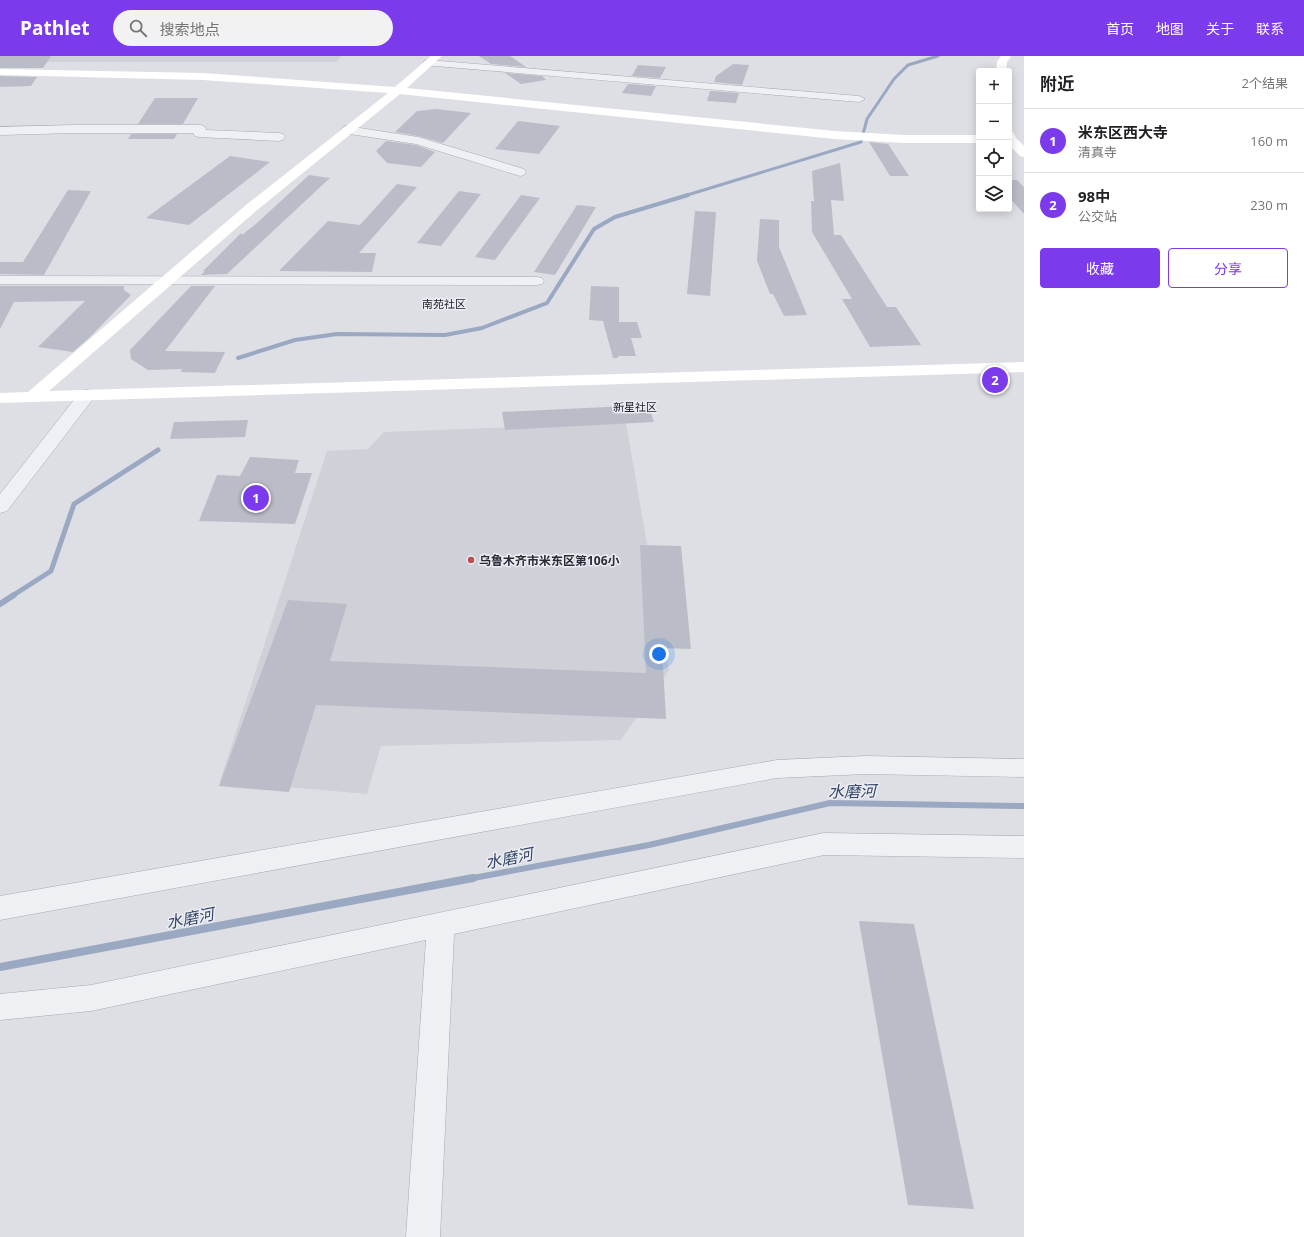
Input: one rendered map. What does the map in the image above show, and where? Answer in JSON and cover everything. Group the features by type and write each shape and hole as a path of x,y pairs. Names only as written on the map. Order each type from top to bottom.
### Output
{"street":[{"path":"1001,68 1002,62 1006,56"},
{"path":"32,397 251,208 397,91 433,60 859,99"},
{"path":"0,72 76,72 225,78 397,91 828,134 904,139 976,139"},
{"path":"0,132 74,129 200,129 200,133 279,136"},
{"path":"347,130 418,141 520,172"},
{"path":"1012,138 1024,138"},
{"path":"1011,140 1024,153"},
{"path":"0,280 537,281"},
{"path":"0,398 1024,367"},
{"path":"0,507 87,395"},
{"path":"0,908 777,768 866,765 1024,768"},
{"path":"0,1007 90,998 824,844 1024,847"},
{"path":"423,1237 441,925"}],"shaded area":[{"path":"0,56 341,56 336,62 0,62"},
{"name":"乌鲁木齐市米东区第106小","path":"626,423 669,670 621,740 381,746 367,794 220,781 327,451 368,449 384,432"}],"building":[{"path":"0,56 51,56 43,68 0,68"},
{"path":"479,56 510,56 526,67 491,64"},
{"path":"733,64 749,65 742,85 714,82 716,76"},
{"path":"638,65 666,67 660,78 632,76"},
{"path":"505,73 542,76 546,80 521,84"},
{"path":"0,76 37,77 31,86 0,87"},
{"path":"628,84 656,86 651,96 622,93"},
{"path":"710,91 739,93 736,103 707,101"},
{"path":"155,98 198,98 183,124 138,124"},
{"path":"436,109 471,113 443,143 418,136 395,132 417,111"},
{"path":"518,121 560,126 539,154 495,149"},
{"path":"131,134 177,134 174,139 128,139"},
{"path":"386,141 416,145 435,152 421,167 387,163 376,151"},
{"path":"869,142 888,144 909,176 890,176"},
{"path":"230,156 270,162 189,225 146,218"},
{"path":"840,163 844,201 831,200 834,235 841,235 887,307 896,307 921,345 870,347 842,299 852,299 812,232 811,201 814,201 812,171"},
{"path":"309,175 330,178 227,274 201,275 205,271 203,271 241,233 242,235 257,223"},
{"path":"1012,180 1017,180 1024,187 1024,214 1012,200"},
{"path":"397,184 417,187 359,253 376,253 372,272 279,271 328,221 360,225"},
{"path":"68,190 91,191 44,275 0,274 0,262 23,262"},
{"path":"459,191 481,194 441,246 417,243"},
{"path":"521,195 540,198 495,260 475,257"},
{"path":"577,205 596,207 555,275 534,272"},
{"path":"695,211 716,212 710,296 687,294"},
{"path":"760,219 779,220 779,247 807,315 784,316 773,294 770,294 757,261"},
{"path":"0,286 124,286 124,290 131,295 90,337 73,352 38,347 85,301 14,302 0,329"},
{"path":"191,286 215,286 165,351 225,352 215,373 181,372 182,369 148,370 131,359 130,350"},
{"path":"591,286 619,287 619,322 637,322 642,338 631,338 636,356 618,356 618,358 613,358 603,321 589,320"},
{"path":"648,405 654,422 505,430 502,412"},
{"path":"248,420 245,437 170,439 174,422"},
{"path":"250,457 299,460 295,473 312,473 295,524 199,521 217,475 240,476"},
{"path":"640,545 681,546 691,649 662,648 666,719 316,705 289,792 219,786 288,600 347,604 330,661 646,673"},
{"path":"859,921 914,924 974,1209 908,1205"}],"waterway":[{"path":"684,196 861,142 867,119 894,79 908,65 938,56"},
{"path":"238,358 295,340 337,334 445,335 482,328 547,303 594,229 615,217 688,195"},
{"path":"12,596 51,571 74,504 158,450"},
{"path":"0,604 14,595"},
{"name":"水磨河","path":"468,879 649,845 830,803 1024,806"},
{"name":"水磨河","path":"0,967 473,878"}],"place":[{"name":"98中","path":"995,380"},
{"name":"米东区西大寺","path":"256,498"},
{"name":"乌鲁木齐市米东区第106小","path":"471,560"}],"district":[{"name":"南苑社区","path":"444,303"},
{"name":"新星社区","path":"635,406"}]}
